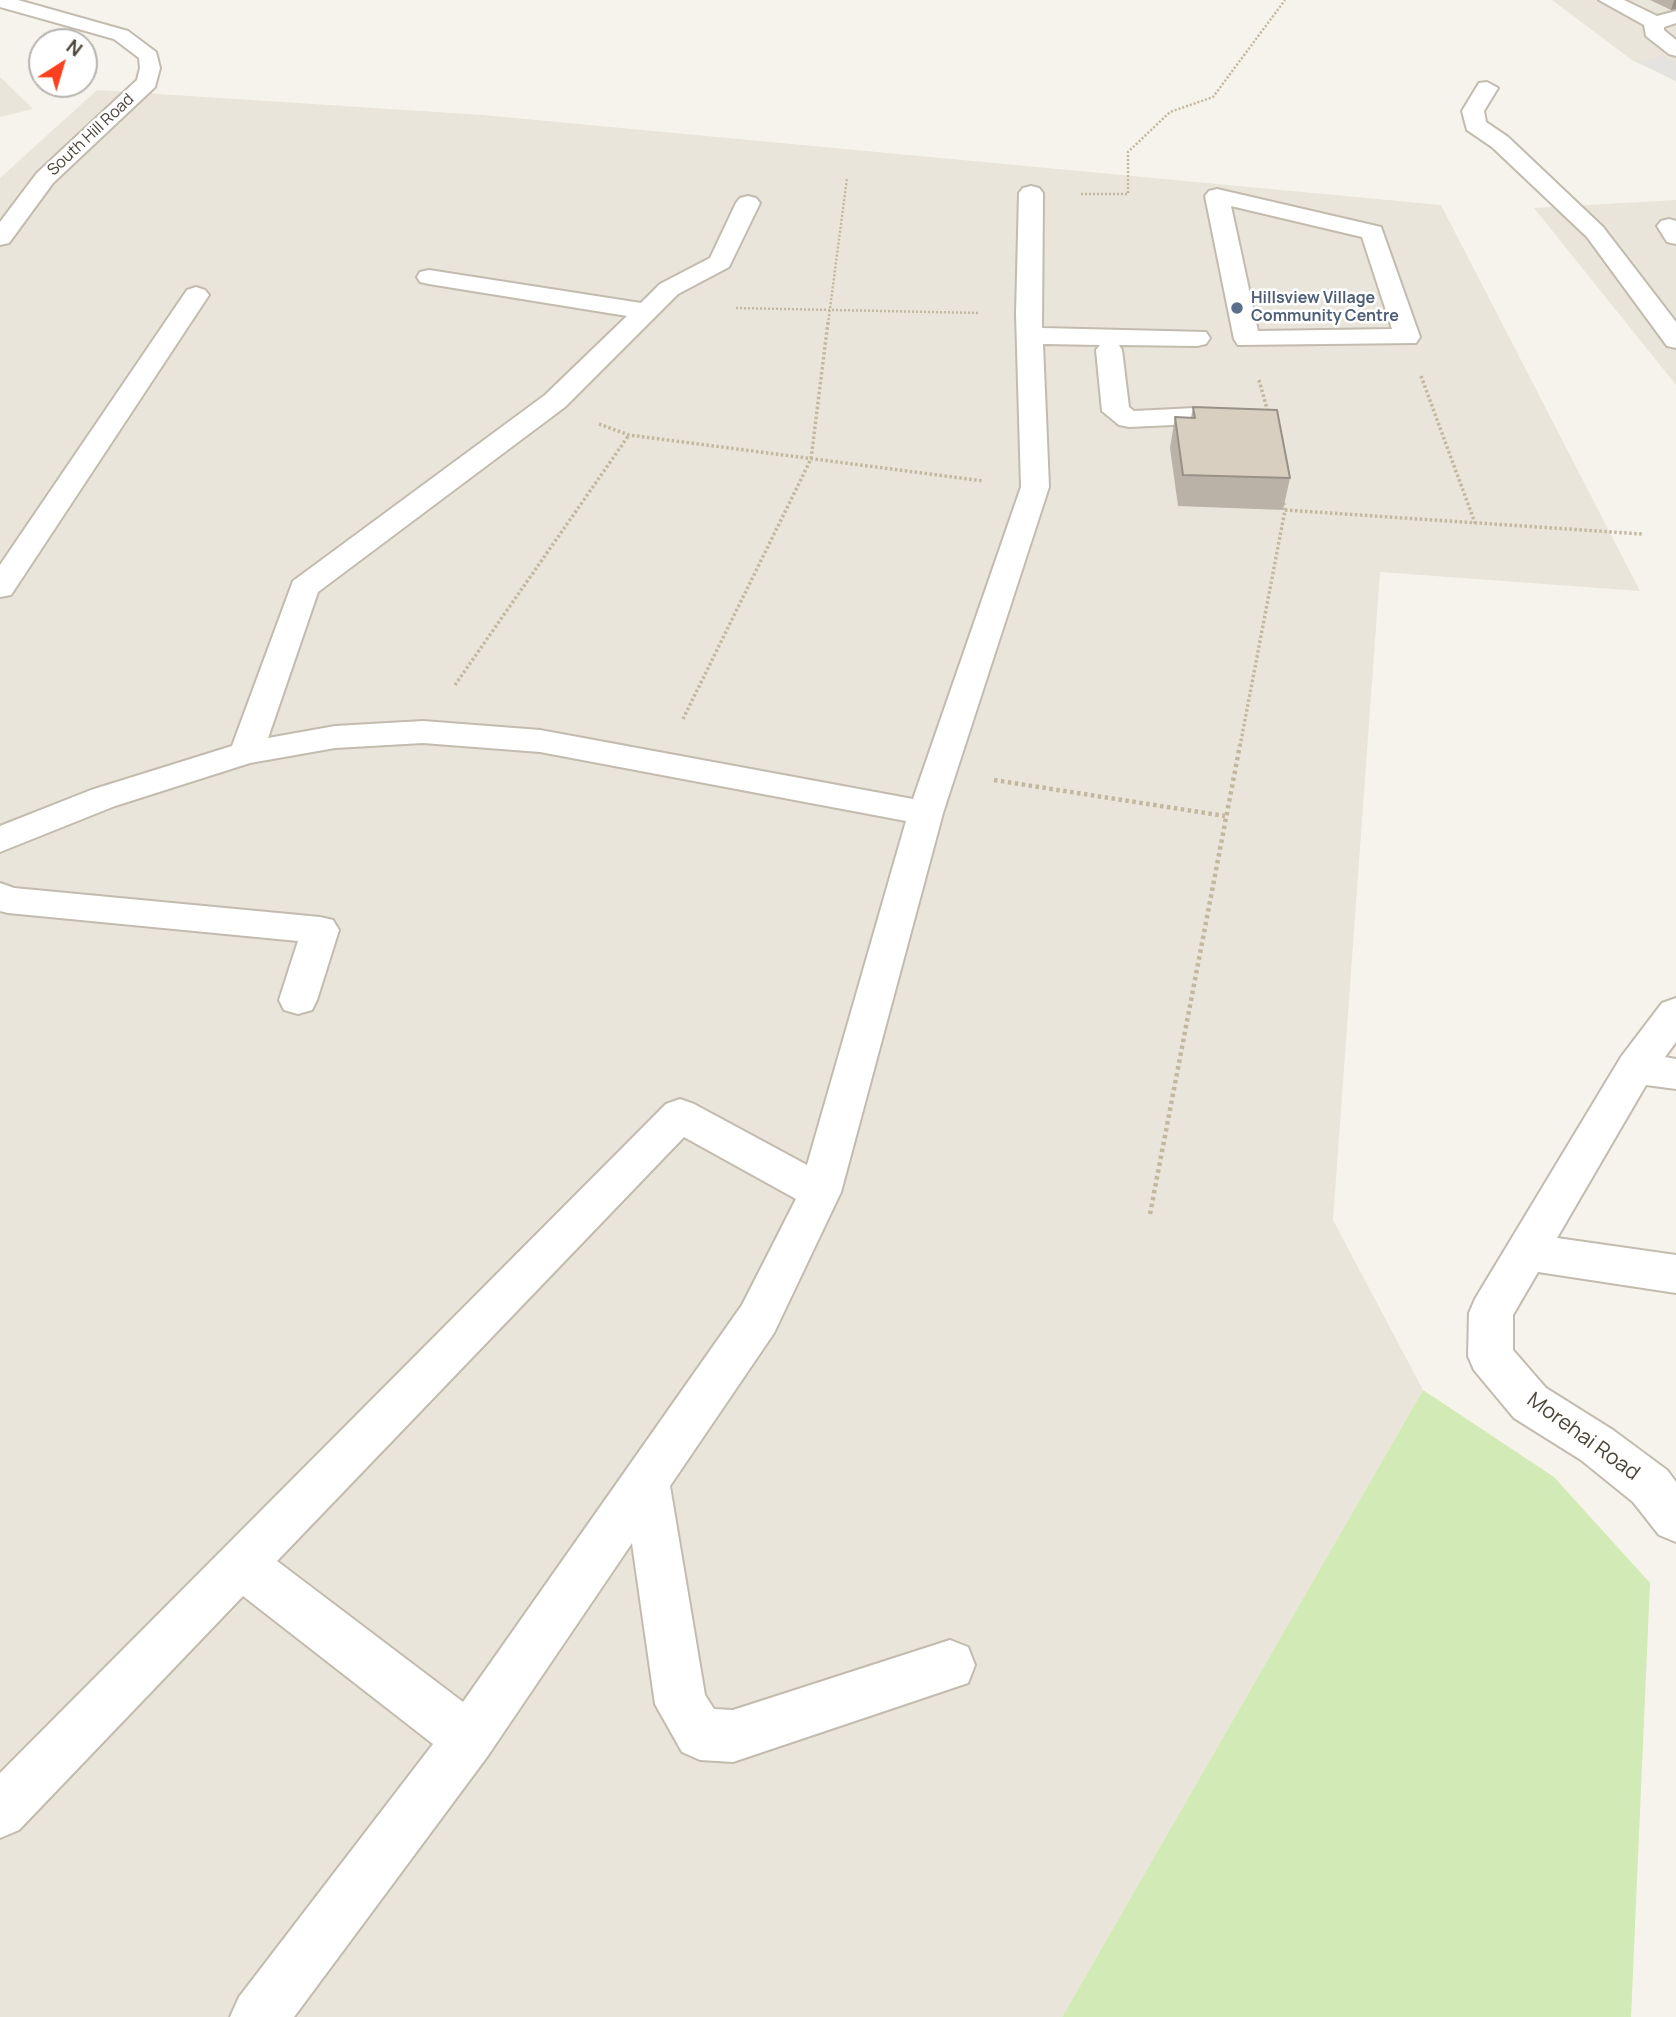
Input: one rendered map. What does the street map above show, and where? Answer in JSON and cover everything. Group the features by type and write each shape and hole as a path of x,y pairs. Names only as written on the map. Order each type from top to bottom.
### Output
{"street":[{"path":"1609,0 1655,23 1676,17"},
{"name":"South Hill Road","path":"0,1 121,35 149,56 150,68 147,82 45,178 0,238"},
{"path":"1655,23 1653,32 1676,50"},
{"path":"1487,88 1473,111 1475,125 1500,142 1595,232 1676,340"},
{"path":"259,2017 469,1739 758,1319 820,1192 926,813 1035,487 1030,333 1031,193"},
{"path":"1217,196 1373,232 1407,337 1247,339 1217,196"},
{"path":"246,753 304,588 555,401 669,289 720,262 748,203"},
{"path":"429,277 646,311"},
{"path":"669,289 704,290"},
{"path":"0,588 196,295"},
{"path":"1030,333 1188,345 1109,350 1030,333"},
{"path":"1109,350 1116,411 1129,419 1195,416"},
{"path":"0,840 103,798 246,753 335,737 423,732 540,741 926,813"},
{"path":"0,896 8,900 320,930 298,1000"},
{"path":"1676,1013 1635,1068 1527,1252 1676,1273"},
{"path":"1635,1068 1676,1074"},
{"path":"0,1811 680,1115 820,1192"},
{"name":"Morehai Road","path":"1527,1252 1491,1313 1490,1356 1530,1403 1597,1445 1650,1486 1676,1519"},
{"path":"646,1481 681,1704 700,1734 733,1736 950,1665"},
{"path":"242,1565 469,1739"}],"path":[{"path":"1031,193 1128,194 1128,152 1170,112 1213,97 1285,0"},
{"path":"661,764 811,459 847,178"},
{"path":"704,290 720,307 829,311 1030,333"},
{"path":"1407,337 1475,523"},
{"path":"1247,339 1271,424"},
{"path":"423,732 629,435 1035,487"},
{"path":"1150,1214 1285,510 1283,498"},
{"path":"1285,510 1642,534"},
{"path":"940,771 1225,817"}],"shaded area":[{"path":"1552,0 1676,0 1676,81 1632,60"},
{"path":"1662,56 1676,63 1676,81 1637,62"},
{"path":"0,77 33,109 0,117"},
{"path":"98,90 483,115 1441,205 1640,591 1380,572 1333,1220 1423,1390 1062,2017 0,2017 0,178 88,98 98,98"},
{"path":"1676,200 1676,385 1534,208"}],"green space":[{"path":"1423,1390 1554,1477 1650,1583 1631,2017 1062,2017"}],"building":[{"path":"1193,407 1277,410 1290,478 1183,475 1175,417 1195,418"}],"place":[{"name":"Hillsview Village Community Centre","path":"1237,308"}]}
